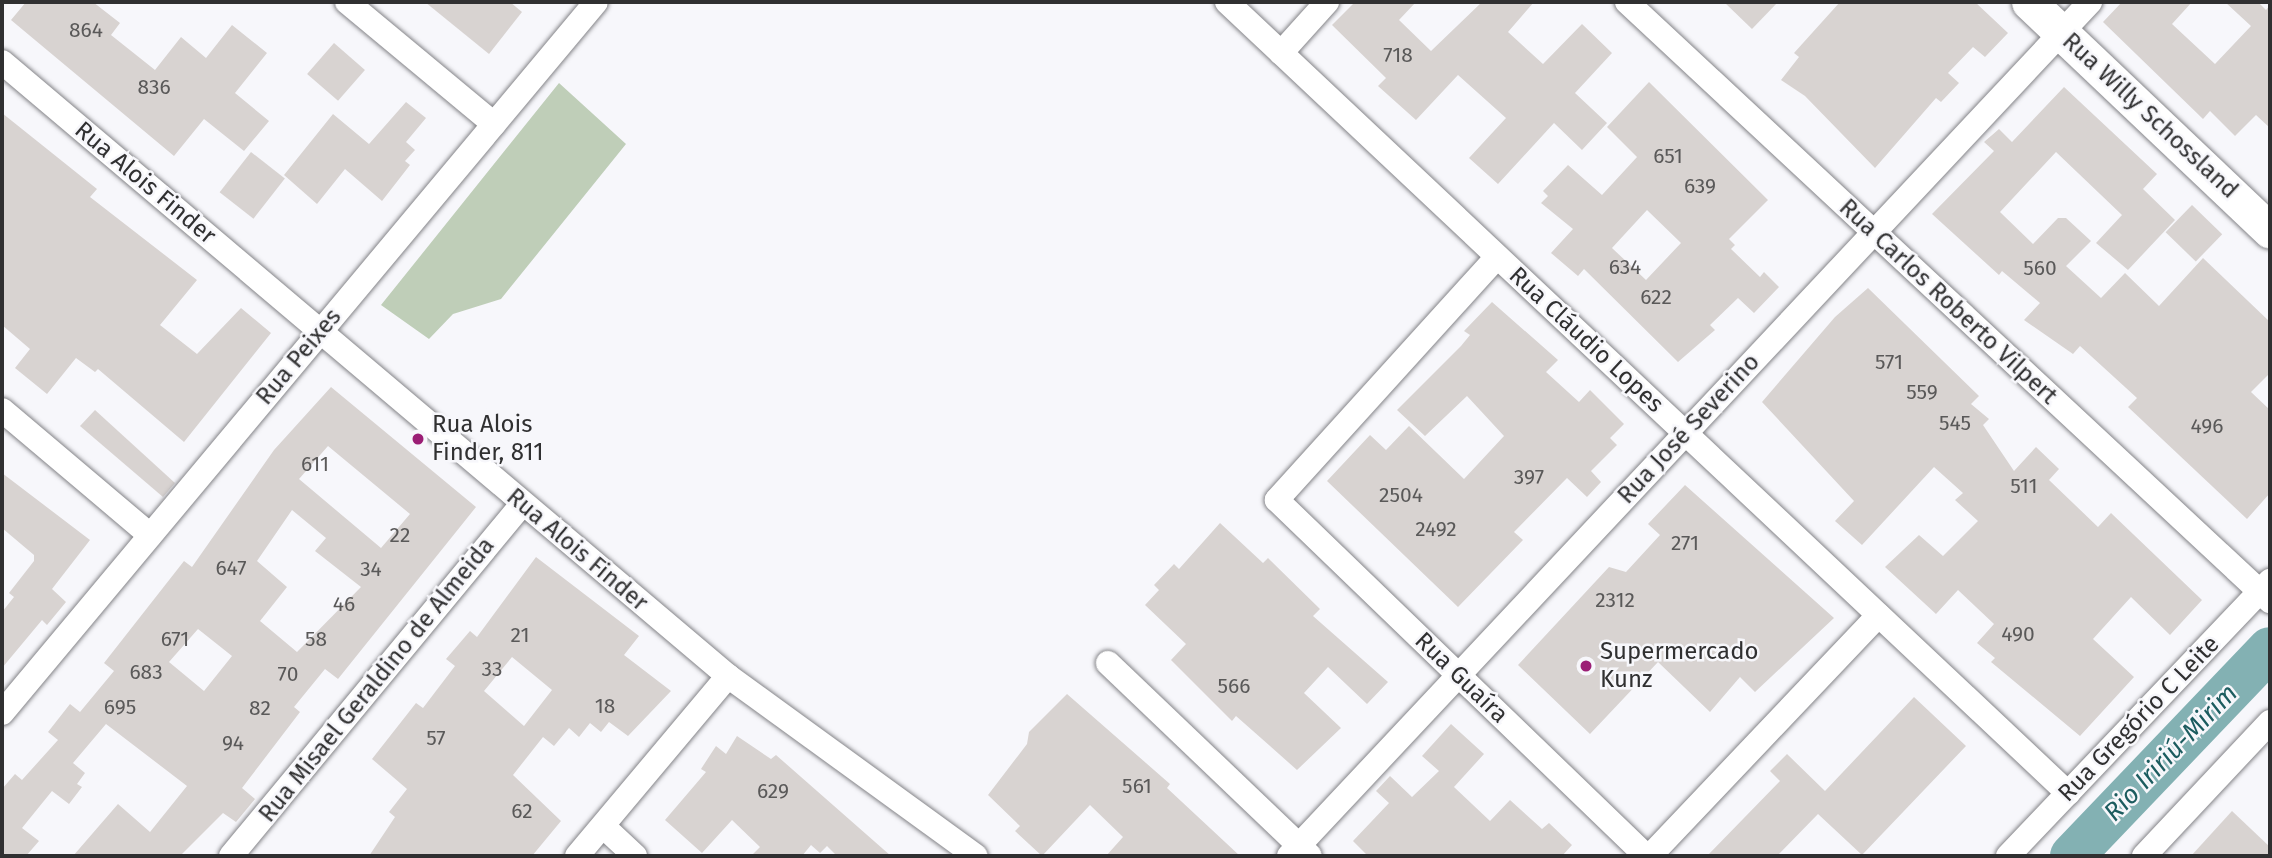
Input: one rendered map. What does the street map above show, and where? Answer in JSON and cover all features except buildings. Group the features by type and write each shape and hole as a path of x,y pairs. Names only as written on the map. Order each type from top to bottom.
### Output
{"street":[{"path":"347,2 494,124"},
{"name":"Rua Peixes","path":"2,713 596,2"},
{"name":"Rua Cláudio Lopes","path":"1227,2 2068,793"},
{"path":"1281,53 1327,2"},
{"name":"Rua Carlos Roberto Vilpert","path":"1628,2 1873,233 2267,591"},
{"name":"Rua Willy Schossland","path":"2029,2 2270,230"},
{"name":"Rua José Severino","path":"1300,853 1459,676 2090,2"},
{"name":"Rua Alois Finder","path":"2,62 728,676 976,856"},
{"name":"Rua Guaíra","path":"1496,257 1277,500 1648,856"},
{"path":"2,410 150,535"},
{"name":"Rua Misael Geraldino de Almeida","path":"231,856 522,504"},
{"name":"Rua Gregório C Leite","path":"2008,856 2267,591"},
{"path":"1648,856 1879,615"},
{"path":"1108,663 1300,853"},
{"path":"577,856 728,676"},
{"path":"2152,854 2270,722"},
{"path":"603,826 635,856"}],"green space":[{"path":"559,83 626,144 501,299 453,314 429,339 381,305"}],"waterway":[{"name":"Rio Iririú-Mirim","path":"2072,856 2270,649"}],"place":[{"name":"Rua Alois Finder, 811","path":"418,439"},
{"name":"Supermercado Kunz","path":"1586,666"}]}
